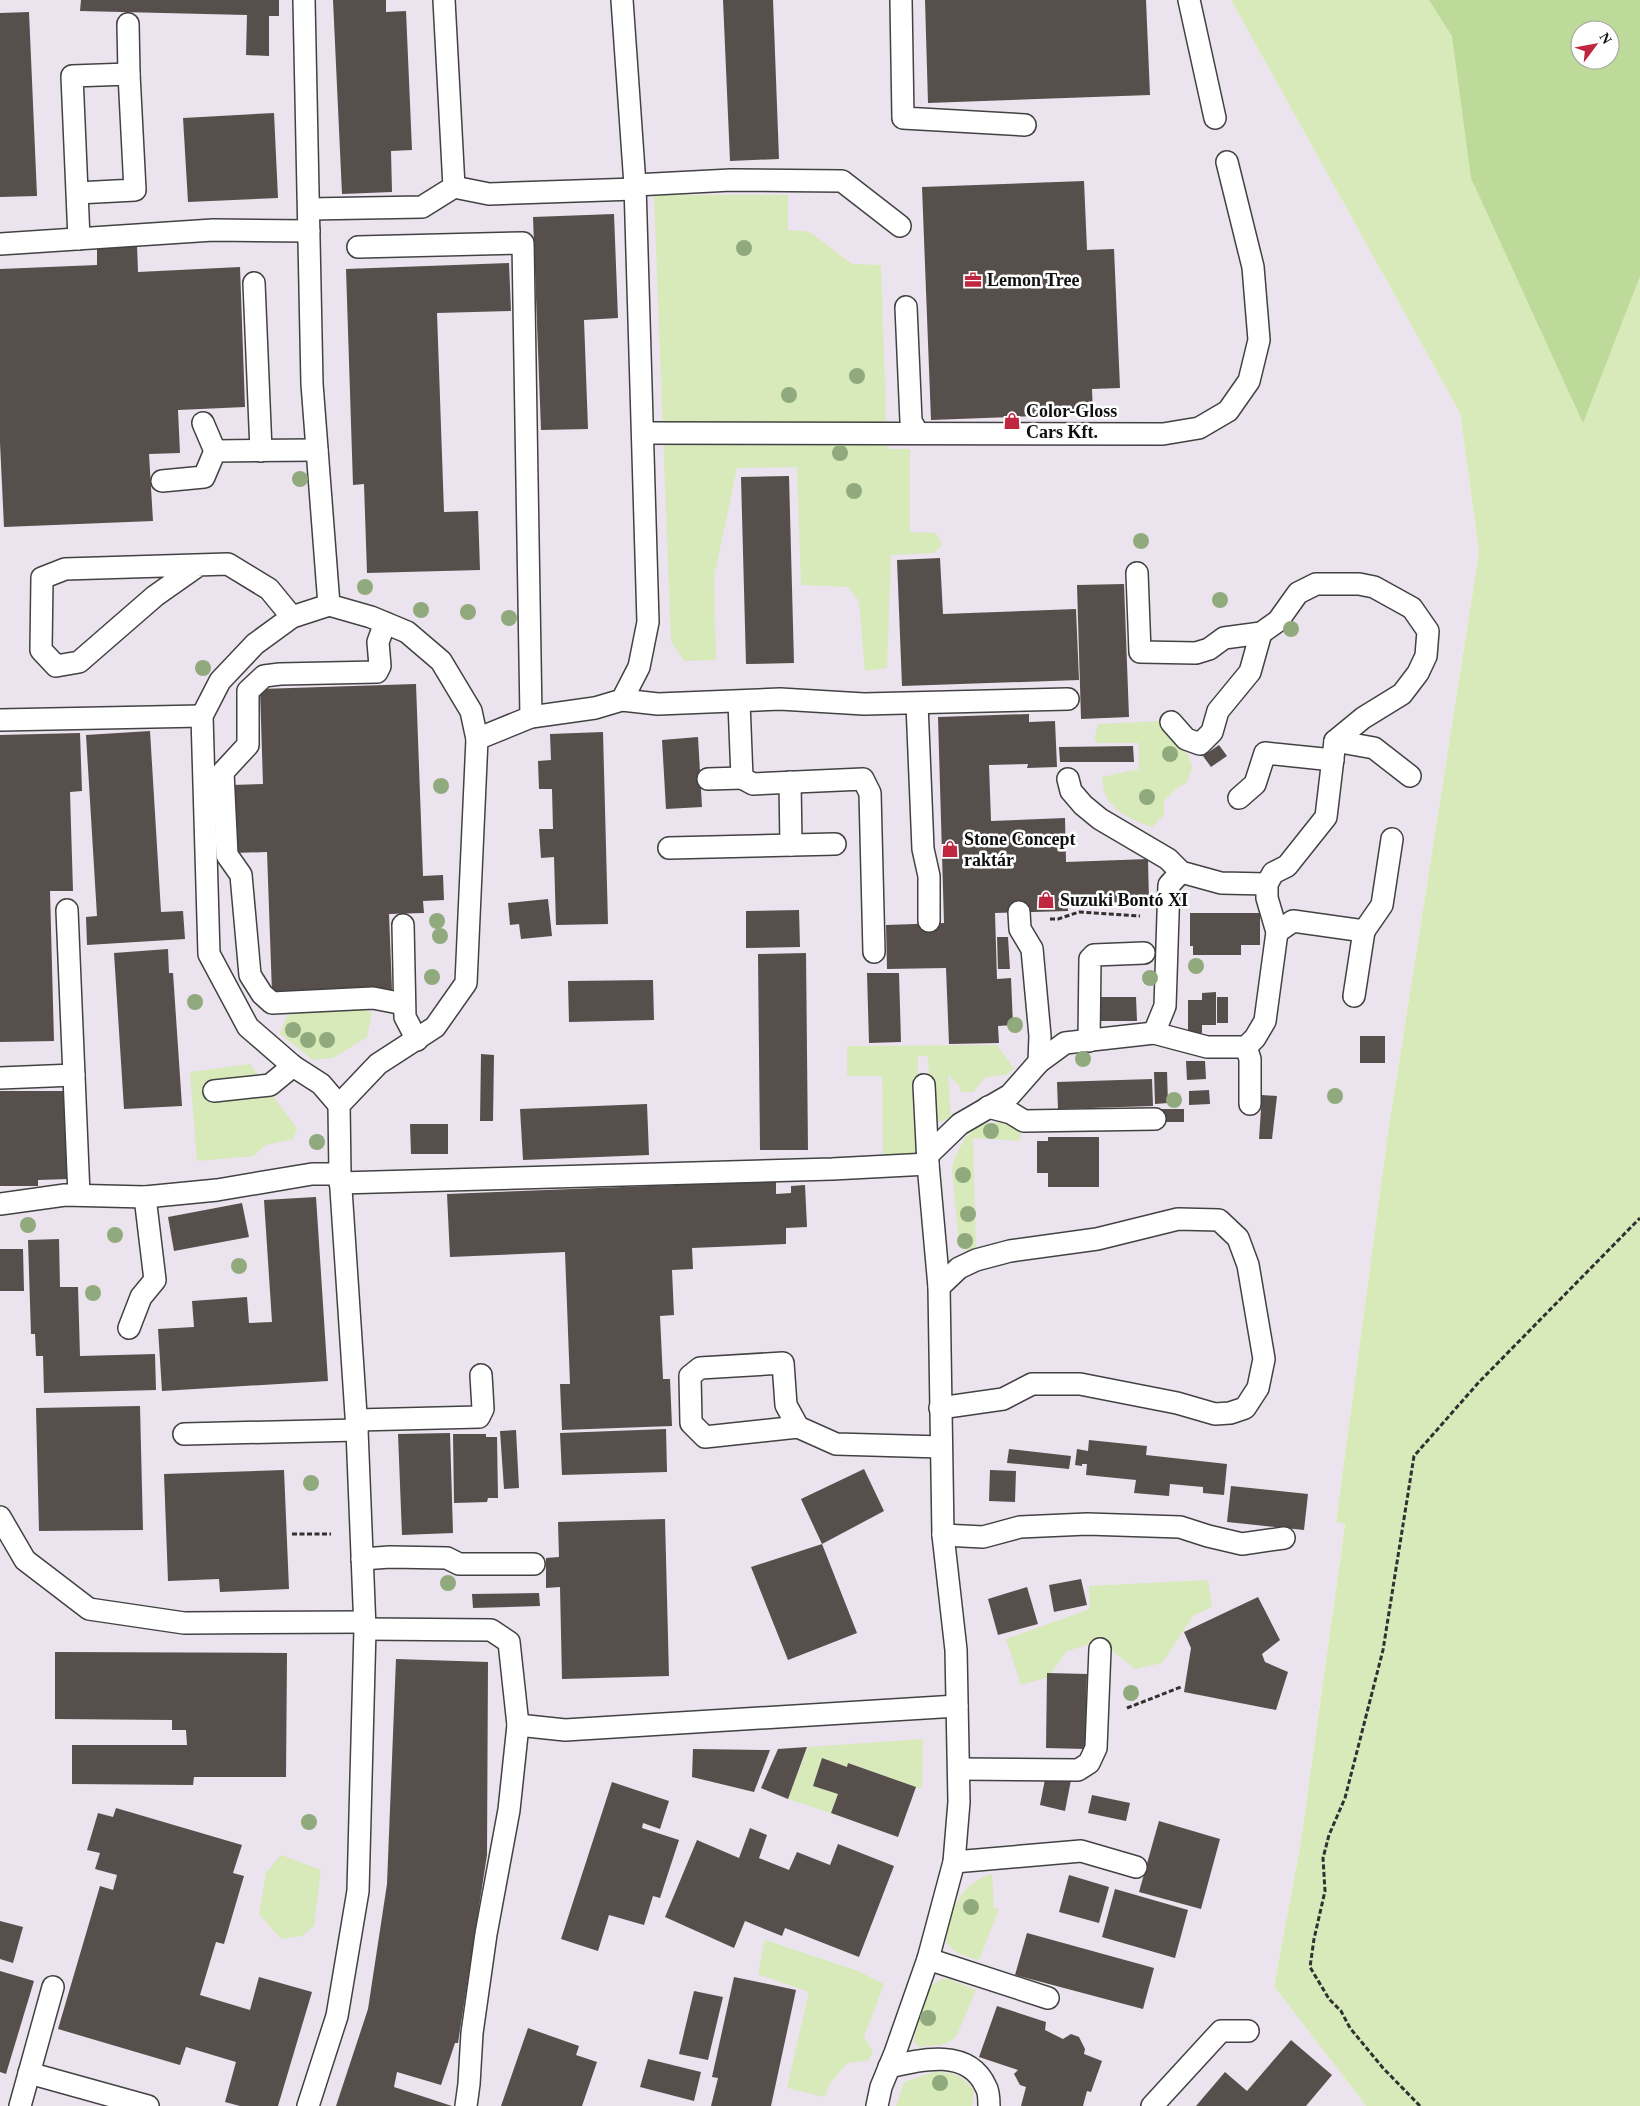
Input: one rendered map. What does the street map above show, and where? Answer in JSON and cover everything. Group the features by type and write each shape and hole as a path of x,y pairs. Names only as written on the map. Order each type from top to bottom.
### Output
{"lane":[{"path":"304,0 312,384 329,605"},
{"path":"444,0 454,187"},
{"path":"622,0 635,187 644,433 648,622 639,668 622,700"},
{"path":"901,0 903,118 1025,125"},
{"path":"1189,0 1216,118"},
{"path":"77,193 135,190 128,24"},
{"path":"79,239 72,76 129,74"},
{"path":"644,433 917,432 1163,434 1199,428 1228,410 1249,381 1259,340 1253,266 1227,162"},
{"path":"309,209 422,207 454,187 489,194 731,180 842,181 900,226"},
{"path":"0,244 213,230 309,231"},
{"path":"358,247 523,243 532,717"},
{"path":"254,283 261,451"},
{"path":"906,307 911,421 917,432"},
{"path":"162,481 204,477 215,451 203,423"},
{"path":"215,451 317,450"},
{"path":"200,565 155,596 78,662 56,666 42,650 42,578 64,568 228,564 270,589 292,617"},
{"path":"0,1204 65,1195 145,1197 217,1190 312,1174 340,1178 832,1169 928,1159 960,1124 1010,1095 1040,1062 1065,1044 1154,1033 1207,1047 1246,1047 1255,1038 1265,1021 1277,932 1267,898 1267,884 1273,873 1287,866 1326,817 1334,750 1363,718 1402,694 1418,673 1426,656 1428,631 1412,608 1374,587 1358,584 1316,584 1298,593 1278,621 1261,633 1224,638 1209,649 1196,654 1140,652 1137,573"},
{"path":"308,2106 337,2016 358,1891 365,1625 357,1425 340,1178 339,1105 321,1084 293,1066 248,1027 209,954 202,716 220,681 255,644 292,617 329,605 407,632 441,661 471,711 477,739 466,983 436,1027 378,1064 339,1105"},
{"path":"385,623 378,642 380,666 377,672 264,676 248,691 248,745 223,772 224,799 227,854 241,875 250,975 262,994 272,1002 373,998 404,1004"},
{"path":"1171,722 1186,739 1200,744 1212,732 1218,711 1250,672 1261,633"},
{"path":"477,739 532,717 595,708 622,700 658,704 780,699 864,704 917,704 978,700 1068,699"},
{"path":"739,702 742,778"},
{"path":"917,704 923,848 929,876 929,920"},
{"path":"0,720 202,716"},
{"path":"1239,798 1255,784 1265,753 1374,748 1410,776"},
{"path":"708,779 742,778 753,784 863,779 870,793 874,952"},
{"path":"1068,779 1071,791 1100,820 1168,859 1181,872 1221,883 1267,884"},
{"path":"790,782 791,845"},
{"path":"1354,996 1364,931 1382,905 1392,839"},
{"path":"669,848 835,844"},
{"path":"1154,1033 1165,1006 1168,885 1181,872"},
{"path":"67,910 79,1195"},
{"path":"1019,918 1020,929 1032,949 1040,1036 1040,1062"},
{"path":"1277,932 1293,921 1364,931"},
{"path":"403,925 405,1017 416,1040"},
{"path":"1090,1041 1090,959 1094,954 1144,953"},
{"path":"1246,1047 1250,1059 1250,1104"},
{"path":"214,1091 270,1085 293,1066"},
{"path":"0,1078 74,1075"},
{"path":"877,2106 928,1959 954,1862 959,1802 956,1650 943,1535 939,1287 924,1085"},
{"path":"988,1108 1011,1113 1024,1121 1155,1119"},
{"path":"129,1328 141,1297 155,1280 145,1197"},
{"path":"939,1287 960,1268 976,1260 1010,1251 1097,1239 1178,1219 1219,1220 1238,1238 1248,1265 1264,1359 1258,1388 1245,1408 1230,1413 1215,1414 1177,1403 1080,1384 1032,1384 1003,1399 940,1408"},
{"path":"798,1426 786,1406 783,1363 700,1368 690,1376 691,1423 705,1437 798,1426 836,1444 941,1447"},
{"path":"184,1434 479,1417 483,1409 481,1375"},
{"path":"0,1517 25,1560 89,1609 184,1623 365,1625 491,1630 510,1642 518,1725 509,1810 486,1934 472,2033 466,2106"},
{"path":"943,1535 983,1537 1020,1527 1087,1524 1180,1527 1242,1544 1284,1538"},
{"path":"362,1559 390,1557 447,1558 460,1564 534,1564"},
{"path":"959,1769 1078,1770 1089,1763 1096,1748 1100,1649"},
{"path":"518,1725 565,1730 957,1706"},
{"path":"954,1862 1081,1851 1136,1867"},
{"path":"928,1959 1048,1998"},
{"path":"20,2106 53,1987"},
{"path":"1152,2106 1221,2031 1248,2031"},
{"path":"889,2067 925,2058 952,2060 975,2069 987,2088 989,2106"},
{"path":"29,2073 148,2106"}],"path":[{"path":"1019,918 1028,915 1058,919 1078,912 1168,918"},
{"path":"1420,2106 1383,2068 1350,2028 1342,2011 1329,1999 1310,1968 1325,1891 1323,1858 1329,1835 1345,1798 1383,1650 1414,1456 1480,1382 1640,1218"},
{"path":"292,1534 361,1533"},
{"path":"1096,1721 1181,1687"}],"shaded area":[{"path":"0,0 1231,0 1460,413 1479,552 1387,1139 1336,1522 1345,1523 1300,1847 1274,1986 1366,2106 0,2106"}],"green space":[{"path":"1231,0 1640,0 1640,2106 1366,2106 1274,1986 1300,1847 1345,1524 1336,1522 1387,1139 1479,552 1460,413"},
{"path":"1429,0 1640,0 1640,276 1583,423 1471,178 1452,36"},
{"path":"654,195 788,195 788,230 810,232 852,264 881,265 887,449 910,449 910,532 936,533 942,545 934,553 891,555 887,668 865,671 859,601 848,587 801,585 797,467 737,468 714,577 716,660 684,661 671,641"},
{"path":"1162,721 1189,756 1192,767 1187,782 1176,789 1164,801 1164,815 1152,827 1133,819 1115,808 1105,794 1103,787 1102,777 1139,769 1139,743 1097,743 1094,740 1098,724"},
{"path":"363,1007 372,1014 367,1037 333,1058 313,1060 280,1034 285,1020 295,1010"},
{"path":"997,1045 1014,1069 1005,1075 986,1077 973,1092 961,1092 958,1084 948,1075 951,1117 935,1124 931,1120 928,1057 918,1055 918,1153 909,1157 883,1156 882,1076 847,1076 847,1046"},
{"path":"250,1064 297,1129 293,1139 266,1145 253,1156 197,1161 190,1072"},
{"path":"1003,1122 1021,1132 1020,1141 973,1138 976,1251 966,1251 959,1243 952,1168 965,1138 974,1129 983,1124"},
{"path":"1208,1580 1212,1607 1193,1616 1162,1663 1135,1669 1100,1641 1067,1651 1048,1677 1021,1685 1006,1639 1090,1609 1089,1586"},
{"path":"923,1739 922,1787 920,1789 849,1763 847,1767 823,1759 813,1785 838,1794 831,1813 788,1799 808,1747"},
{"path":"281,1855 321,1870 314,1926 302,1936 281,1939 259,1914 266,1873"},
{"path":"992,1874 994,1908 999,1909 979,1960 954,1950 943,1936 954,1906 965,1890 981,1878"},
{"path":"765,1940 858,1971 884,1984 864,2037 873,2051 869,2060 847,2063 829,2085 825,2097 787,2088 809,1992 758,1974"},
{"path":"942,1979 948,1979 976,1990 956,2037 945,2044 921,2047 914,2043 914,2038 926,1993 932,1985"},
{"path":"934,2072 952,2074 966,2081 974,2091 972,2106 896,2106 904,2082"}],"building":[{"path":"81,0 279,0 279,16 269,16 269,56 246,55 247,15 80,11"},
{"path":"333,0 386,0 386,12 406,11 412,150 391,151 392,192 342,194"},
{"path":"723,0 773,0 779,159 730,161"},
{"path":"925,0 1146,0 1150,95 928,103"},
{"path":"29,12 37,196 0,197 0,13"},
{"path":"274,113 278,198 188,202 183,118"},
{"path":"1084,181 1087,250 1114,249 1120,388 1092,389 1093,414 931,420 922,187"},
{"path":"614,214 618,318 584,320 588,429 541,430 533,217"},
{"path":"137,244 138,272 240,267 245,407 178,410 180,453 149,454 153,521 4,527 0,443 0,269 97,265 97,246"},
{"path":"509,263 511,311 437,313 444,512 478,511 480,570 367,573 364,484 353,485 346,269"},
{"path":"789,476 794,663 746,664 741,477"},
{"path":"940,558 943,614 1076,609 1079,680 902,686 897,560"},
{"path":"1124,584 1129,717 1081,719 1077,585"},
{"path":"416,684 423,876 443,875 444,900 423,901 424,913 389,914 392,990 272,993 267,852 233,853 231,785 263,784 260,689"},
{"path":"1029,714 1029,722 1055,721 1057,767 1027,768 1028,764 989,765 991,821 1065,818 1066,862 1148,859 1149,901 1068,904 1068,911 995,913 997,979 1011,978 1013,1025 998,1026 999,1043 949,1044 946,968 887,969 886,925 944,923 938,717"},
{"path":"150,731 161,912 183,911 185,939 87,945 86,917 97,916 86,735"},
{"path":"603,732 608,924 556,925 554,857 541,858 539,829 553,829 552,789 539,789 538,761 551,760 550,734"},
{"path":"80,733 82,791 70,792 73,891 50,891 54,1041 0,1042 0,735"},
{"path":"698,737 702,807 666,809 662,740"},
{"path":"1219,745 1227,756 1211,767 1203,756"},
{"path":"1133,746 1134,762 1060,762 1059,747"},
{"path":"548,899 552,936 521,939 519,924 510,925 508,903"},
{"path":"799,910 800,947 746,948 746,911"},
{"path":"1190,913 1260,913 1260,945 1241,945 1241,955 1193,955 1193,946 1190,946"},
{"path":"997,937 1008,937 1010,969 998,969"},
{"path":"168,949 169,973 173,973 182,1106 124,1109 114,953"},
{"path":"806,953 808,1150 760,1150 758,954"},
{"path":"867,973 899,973 901,1042 869,1043"},
{"path":"653,980 654,1020 569,1022 568,981"},
{"path":"1216,992 1216,1025 1202,1025 1202,1033 1188,1033 1188,1000 1202,1000 1202,993"},
{"path":"1100,997 1136,997 1137,1021 1101,1021"},
{"path":"1217,997 1228,997 1228,1023 1217,1023"},
{"path":"1360,1036 1385,1036 1385,1063 1360,1063"},
{"path":"481,1054 494,1055 493,1121 480,1121"},
{"path":"1186,1061 1205,1061 1206,1079 1187,1080"},
{"path":"1154,1072 1167,1072 1168,1103 1155,1104"},
{"path":"1152,1079 1153,1106 1058,1109 1057,1082"},
{"path":"1209,1090 1210,1104 1189,1105 1189,1091"},
{"path":"0,1091 68,1091 69,1179 38,1180 38,1186 0,1186"},
{"path":"1262,1095 1277,1096 1272,1139 1259,1139"},
{"path":"647,1104 649,1155 523,1160 520,1109"},
{"path":"1160,1109 1184,1109 1184,1122 1160,1122"},
{"path":"410,1124 448,1124 448,1154 411,1154"},
{"path":"1048,1137 1099,1137 1099,1187 1048,1187 1048,1173 1037,1173 1037,1141 1048,1141"},
{"path":"776,1181 776,1194 791,1193 791,1186 805,1185 807,1227 786,1228 786,1244 692,1248 693,1269 672,1270 674,1315 660,1316 663,1379 670,1379 672,1426 562,1430 560,1384 570,1384 565,1252 450,1257 447,1194"},
{"path":"316,1197 328,1381 162,1391 158,1329 194,1327 192,1301 247,1297 249,1323 272,1322 264,1200"},
{"path":"242,1203 249,1237 174,1251 168,1217"},
{"path":"59,1239 60,1287 78,1287 80,1356 155,1354 156,1390 44,1393 43,1356 36,1356 35,1334 31,1334 28,1240"},
{"path":"0,1249 23,1249 24,1291 0,1291"},
{"path":"140,1406 143,1530 39,1531 36,1408"},
{"path":"666,1429 667,1472 562,1475 560,1433"},
{"path":"516,1430 519,1488 504,1489 500,1431"},
{"path":"450,1433 453,1533 402,1535 398,1434"},
{"path":"453,1434 486,1434 486,1437 497,1437 498,1498 488,1498 487,1502 454,1503"},
{"path":"1089,1440 1147,1446 1146,1455 1227,1464 1224,1495 1203,1493 1203,1487 1170,1484 1169,1496 1134,1493 1136,1480 1086,1475 1087,1464 1082,1464 1082,1466 1075,1465 1077,1449 1088,1451"},
{"path":"1009,1449 1071,1456 1069,1469 1007,1463"},
{"path":"864,1469 884,1511 822,1544 801,1499"},
{"path":"284,1470 289,1589 220,1592 219,1579 168,1581 164,1474"},
{"path":"990,1470 1016,1471 1015,1502 989,1501"},
{"path":"1231,1486 1308,1494 1304,1530 1227,1522"},
{"path":"665,1519 669,1676 562,1679 560,1587 546,1588 546,1558 559,1557 558,1522"},
{"path":"822,1544 857,1633 788,1660 751,1567"},
{"path":"1081,1579 1087,1605 1054,1612 1049,1585"},
{"path":"1027,1587 1038,1624 998,1635 988,1599"},
{"path":"539,1593 540,1606 473,1608 472,1594"},
{"path":"1258,1597 1280,1640 1262,1654 1265,1662 1288,1672 1276,1710 1184,1692 1191,1648 1184,1632"},
{"path":"55,1652 287,1653 286,1777 194,1777 193,1785 72,1784 72,1745 187,1745 186,1730 172,1730 172,1720 55,1719"},
{"path":"396,1659 488,1662 487,1855 458,2043 455,2043 441,2085 397,2072 394,2087 452,2106 336,2106 368,2009 387,1884"},
{"path":"1047,1673 1087,1674 1085,1749 1046,1748"},
{"path":"807,1747 788,1799 761,1788 778,1749"},
{"path":"693,1749 770,1750 754,1792 692,1777"},
{"path":"822,1758 847,1767 848,1763 916,1787 898,1837 831,1813 838,1794 813,1786"},
{"path":"1046,1774 1071,1780 1065,1811 1040,1805"},
{"path":"612,1782 669,1801 660,1829 643,1823 642,1828 679,1840 660,1898 653,1896 644,1925 609,1915 598,1951 561,1939"},
{"path":"1092,1795 1130,1803 1126,1821 1088,1813"},
{"path":"116,1808 242,1845 233,1873 244,1876 224,1944 216,1942 200,1995 250,2010 259,1977 312,1992 278,2106 240,2106 225,2102 236,2062 186,2047 180,2065 58,2029 100,1886 113,1890 117,1875 95,1869 100,1853 87,1850 98,1813 113,1817"},
{"path":"1159,1821 1220,1839 1201,1909 1139,1892"},
{"path":"750,1828 767,1835 759,1858 789,1870 797,1852 830,1865 838,1844 894,1866 859,1957 785,1928 782,1936 745,1921 734,1948 665,1917 697,1840 739,1858"},
{"path":"1069,1875 1109,1887 1099,1923 1059,1912"},
{"path":"1115,1889 1188,1910 1175,1958 1102,1937"},
{"path":"0,1921 23,1927 13,1963 0,1959"},
{"path":"1027,1933 1154,1968 1143,2009 1015,1975"},
{"path":"0,1971 34,1981 6,2074 0,2072"},
{"path":"734,1977 796,1990 771,2106 711,2106 718,2078 712,2077"},
{"path":"694,1991 723,1997 708,2060 679,2054"},
{"path":"997,2006 1046,2022 1045,2030 1063,2039 1071,2034 1079,2037 1085,2049 1084,2054 1102,2061 1091,2092 1087,2091 1083,2106 1021,2106 1026,2087 1020,2085 1014,2074 1018,2070 979,2057"},
{"path":"528,2028 579,2046 576,2055 597,2062 582,2106 501,2106"},
{"path":"1291,2040 1332,2075 1306,2106 1196,2106 1225,2072 1247,2091"},
{"path":"648,2059 701,2072 694,2101 640,2087"}],"place":[{"name":"Lemon Tree","path":"973,280"},
{"name":"Color-Gloss Cars Kft.","path":"1012,421"},
{"name":"Stone Concept raktár","path":"950,849"},
{"name":"Suzuki Bontó XI","path":"1046,900"}]}
